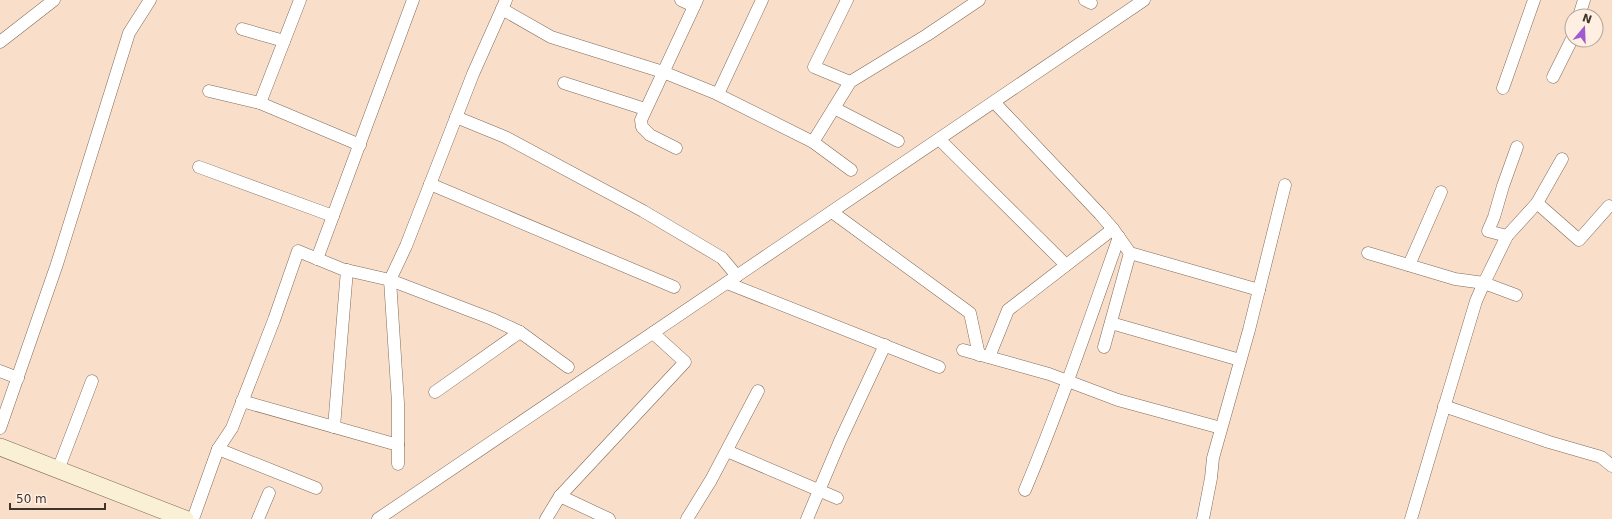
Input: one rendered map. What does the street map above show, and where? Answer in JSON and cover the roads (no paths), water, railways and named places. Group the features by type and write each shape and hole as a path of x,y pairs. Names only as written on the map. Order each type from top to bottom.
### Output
{"main road":[{"path":"0,447 185,519"}],"street":[{"path":"0,428 77,203 129,33 150,0"},
{"path":"260,103 300,0"},
{"path":"317,259 413,0"},
{"path":"676,148 650,135 642,127 641,120 695,3 681,0"},
{"path":"718,94 762,0"},
{"path":"847,0 814,67 850,82"},
{"path":"813,142 850,82 979,0"},
{"path":"378,519 1144,0"},
{"path":"1503,88 1534,0"},
{"path":"0,42 49,2"},
{"path":"398,464 398,403 390,280 406,246 456,116 504,4 551,37 663,72 718,94 813,142 851,170"},
{"path":"242,29 284,41"},
{"path":"1553,77 1568,48"},
{"path":"564,83 645,109"},
{"path":"209,91 260,103 360,145"},
{"path":"994,102 1116,233 1130,253 1259,290"},
{"path":"834,108 898,141"},
{"path":"456,116 505,137 649,215 722,258 737,276"},
{"path":"939,139 1066,265"},
{"path":"1507,236 1488,231 1494,218 1503,186 1517,147"},
{"path":"1411,519 1476,301 1507,236 1537,203 1562,159"},
{"path":"199,167 333,216"},
{"path":"430,184 674,287"},
{"path":"1203,519 1211,478 1213,458 1259,290 1285,185"},
{"path":"1409,265 1441,192"},
{"path":"1537,203 1579,240 1609,206"},
{"path":"832,212 970,313 984,356"},
{"path":"984,356 1008,310 1066,265 1116,233"},
{"path":"1025,490 1068,381 1116,233"},
{"path":"193,519 218,449 232,428 298,251 347,270 390,280 492,319 520,332 568,367"},
{"path":"1104,347 1130,253"},
{"path":"1368,253 1455,279 1484,283 1516,295"},
{"path":"334,427 347,270"},
{"path":"727,283 940,367"},
{"path":"1111,323 1240,360"},
{"path":"435,392 520,332"},
{"path":"546,519 560,496 685,362 653,333"},
{"path":"807,519 840,441 885,345"},
{"path":"963,350 1048,374 1118,400 1221,428"},
{"path":"0,371 18,378"},
{"path":"58,470 92,381"},
{"path":"687,519 727,451 758,391"},
{"path":"242,401 398,445"},
{"path":"1444,406 1601,458 1612,466"},
{"path":"218,449 316,488"},
{"path":"727,451 837,498"},
{"path":"258,519 269,493"},
{"path":"560,496 610,519"}]}
